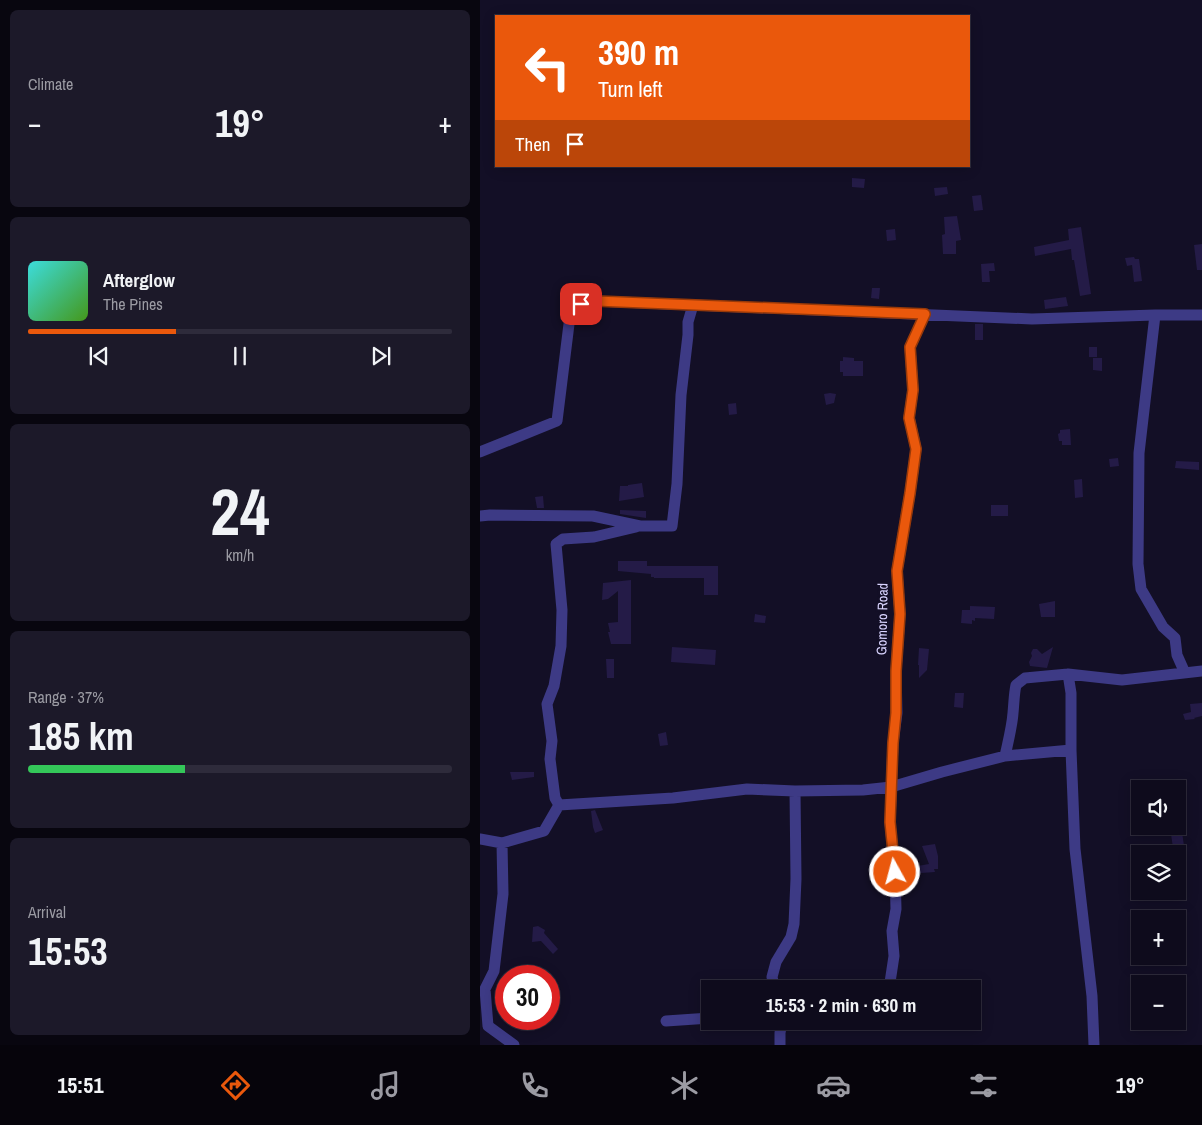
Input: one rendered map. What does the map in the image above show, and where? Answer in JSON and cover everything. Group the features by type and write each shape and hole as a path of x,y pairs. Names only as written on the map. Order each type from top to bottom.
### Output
{"street":[{"path":"480,452 557,421 570,316 581,304 596,301 1032,320 1202,315"},
{"path":"480,516 593,516 640,526 672,526 677,484 681,395 688,322 693,305"},
{"name":"Gomoro Road","path":"890,980 893,964 892,931 896,909 895,872 890,822 900,614 897,571 916,449 909,418 913,390 910,347 925,314"},
{"path":"1155,315 1139,453 1138,564 1141,589 1163,627 1175,638 1178,655 1185,673"},
{"path":"559,805 555,798 550,759 552,741 547,704 554,686 561,646 562,610 556,544 564,539 594,537 640,526"},
{"path":"1005,756 1013,716 1016,685 1025,678 1068,674 1122,680 1202,671"},
{"path":"1068,674 1071,692 1075,849 1092,996 1094,1045"},
{"path":"559,805 673,798 747,790 863,790 891,787 1005,756 1071,750"},
{"path":"773,980 772,976 776,962 791,937 794,924 796,879 795,791"},
{"path":"480,839 502,843 544,831 559,805"},
{"path":"502,843 503,894 494,971 485,989 488,1026 514,1045"},
{"path":"666,1021 701,1019"},
{"path":"780,1030 780,1045"}],"building":[{"path":"852,178 865,179 864,188 852,187"},
{"path":"947,187 948,194 935,196 934,188"},
{"path":"981,195 983,210 974,211 972,196"},
{"path":"957,216 961,240 956,241 956,254 943,254 942,235 945,234 944,217"},
{"path":"1081,227 1091,294 1080,296 1071,249 1035,256 1034,247 1069,240 1068,229"},
{"path":"895,229 896,240 887,241 886,230"},
{"path":"1202,244 1202,270 1197,270 1194,245"},
{"path":"1134,257 1139,259 1142,281 1134,282 1132,265 1127,266 1125,258"},
{"path":"994,263 995,271 989,271 990,282 982,282 981,264"},
{"path":"872,288 880,288 879,299 871,298"},
{"path":"1066,297 1068,306 1045,309 1044,300"},
{"path":"975,324 983,324 983,340 975,340"},
{"path":"1089,347 1097,347 1097,357 1089,357"},
{"path":"843,357 854,358 854,361 863,361 863,376 843,376 843,372 840,372 840,361 843,361"},
{"path":"1093,358 1102,358 1102,371 1093,370"},
{"path":"824,394 836,394 834,403 826,405"},
{"path":"736,403 737,414 729,415 728,404"},
{"path":"1070,429 1071,445 1062,445 1058,434 1060,430"},
{"path":"1118,458 1119,466 1110,467 1109,459"},
{"path":"1176,461 1199,462 1199,470 1175,468"},
{"path":"1082,479 1083,497 1075,498 1074,480"},
{"path":"642,483 644,497 619,501 620,486"},
{"path":"543,496 544,508 537,508 535,497"},
{"path":"991,505 1008,505 1008,516 991,516"},
{"path":"620,510 646,511 646,518 620,514"},
{"path":"618,561 647,561 647,566 718,566 718,595 704,595 704,578 654,578 651,577 651,574 618,571"},
{"path":"631,580 631,644 611,644 608,623 618,622 618,591 608,599 602,600 603,583"},
{"path":"1055,601 1055,617 1041,617 1039,604"},
{"path":"970,606 995,607 994,619 975,618 975,621 972,620 972,624 961,623 962,610 970,610"},
{"path":"755,614 766,616 765,623 754,622"},
{"path":"672,647 716,650 715,665 671,662"},
{"path":"1053,647 1047,668 1030,666 1029,662 1033,649 1037,649 1042,654"},
{"path":"919,648 929,649 927,670 919,678 918,665"},
{"path":"606,659 614,659 614,678 607,678"},
{"path":"955,693 964,693 963,708 954,707"},
{"path":"1202,703 1202,716 1185,720 1183,714 1191,712 1190,704"},
{"path":"666,732 668,745 660,746 658,734"},
{"path":"510,772 534,772 534,777 512,780"},
{"path":"595,810 603,830 595,833 591,811"},
{"path":"1171,835 1182,835 1184,845 1173,845"},
{"path":"935,844 938,856 938,869 934,869 935,872 907,874 906,868 929,864 922,846"},
{"path":"538,926 545,930 544,933 558,949 553,954 541,941 532,942 533,927"}],"route":[{"path":"581,304 596,301 925,314 910,347 913,390 909,418 916,449 897,571 900,614 890,822 895,872"}]}
